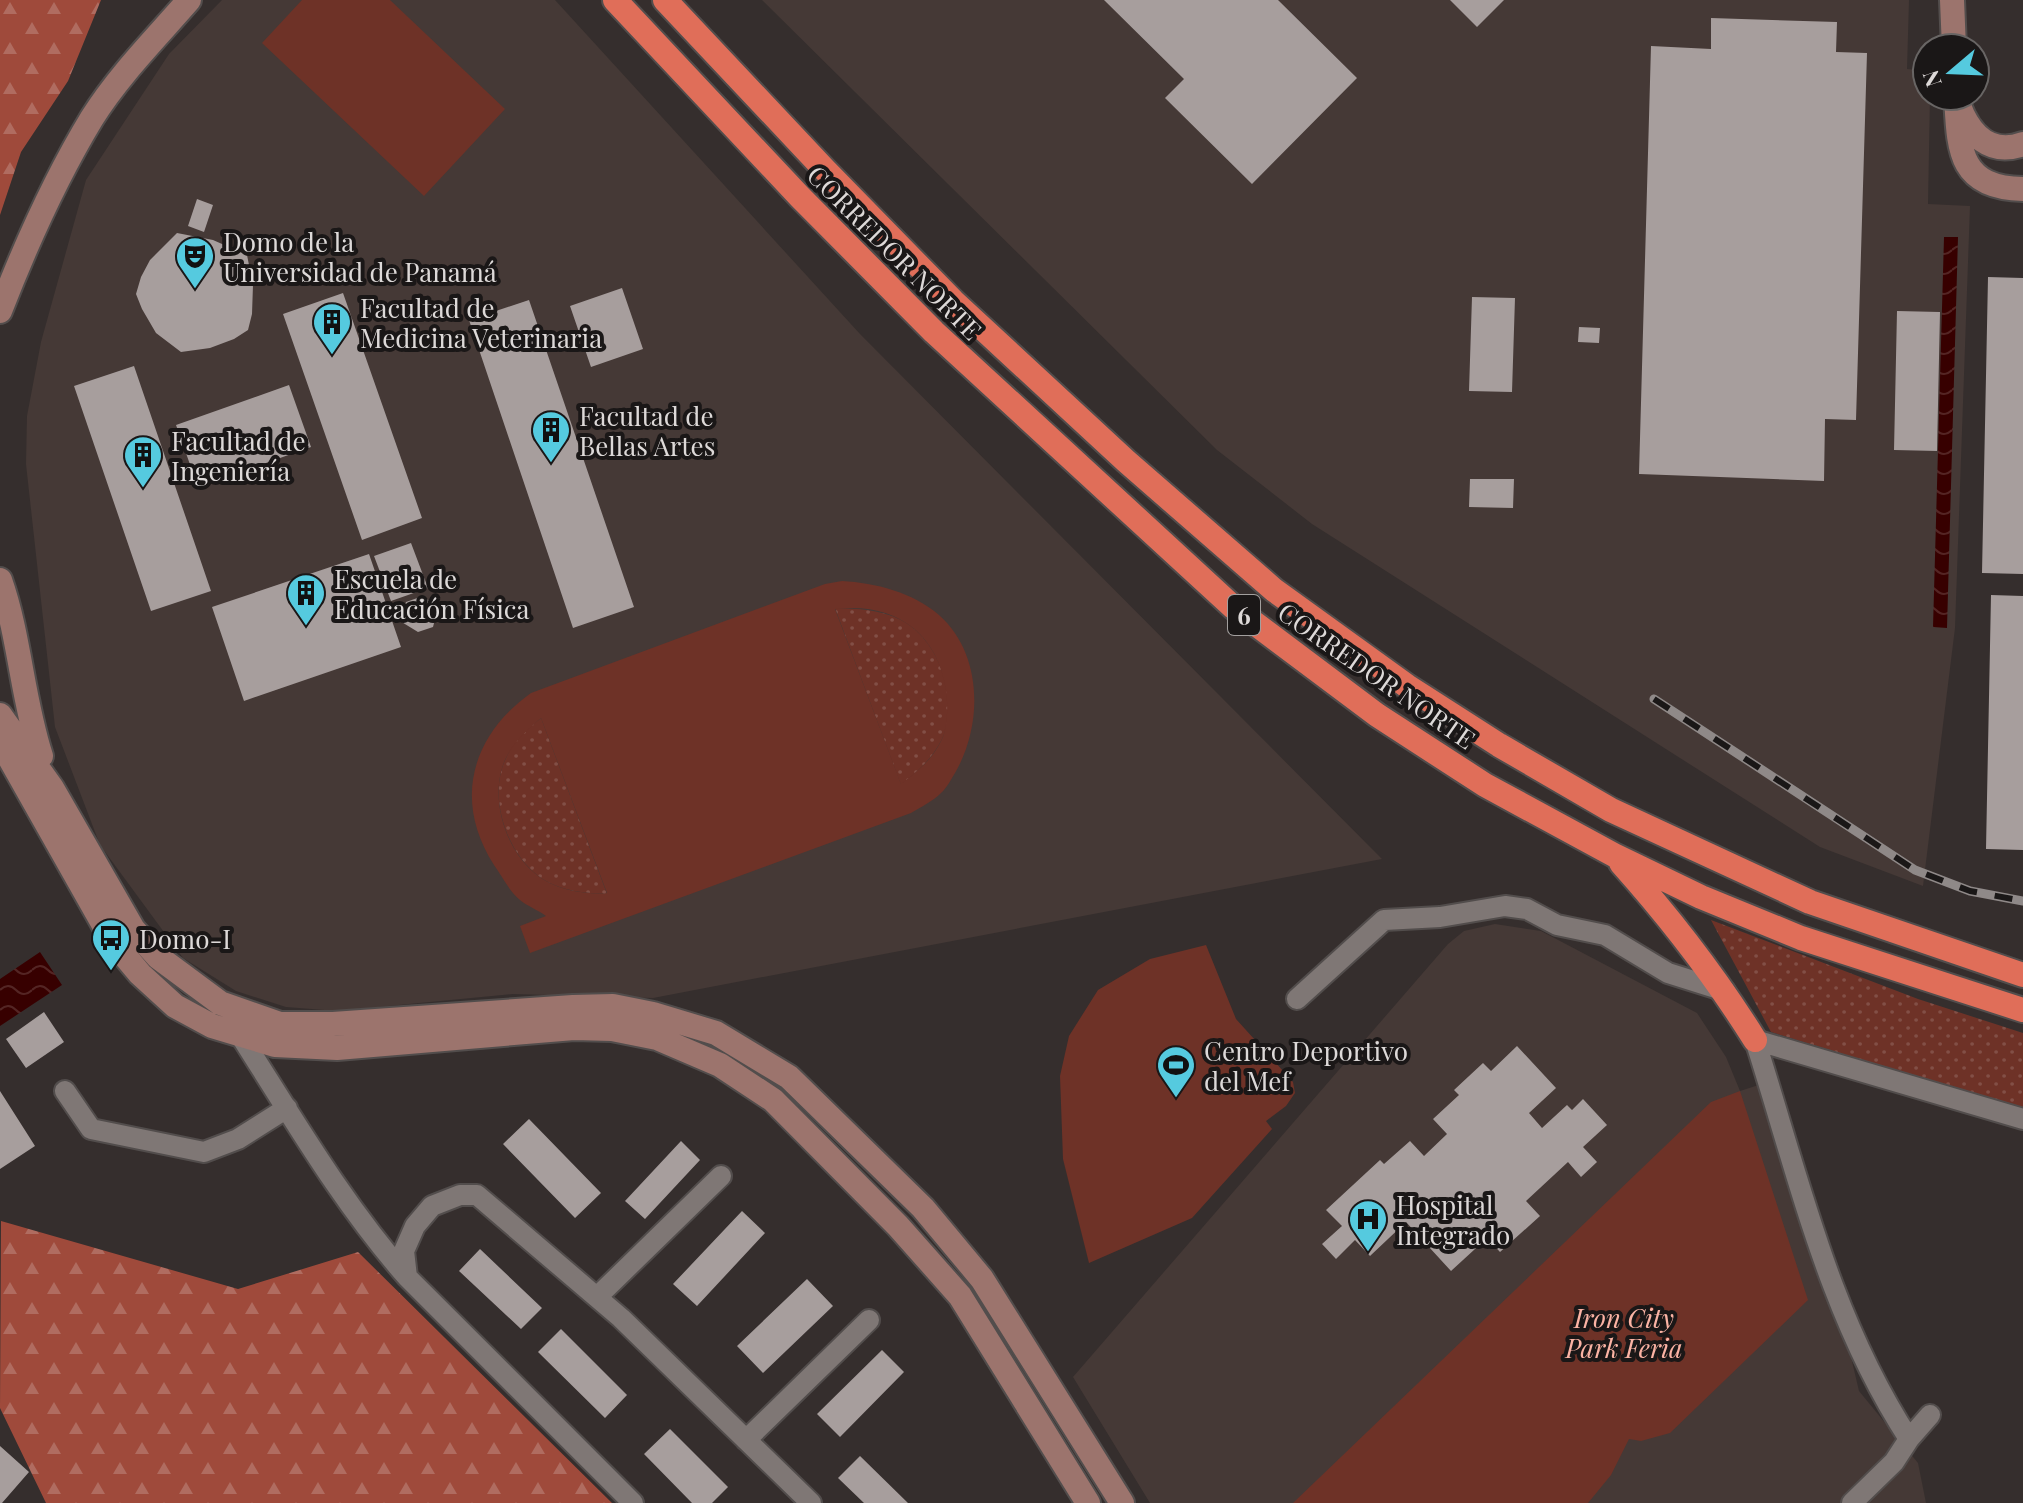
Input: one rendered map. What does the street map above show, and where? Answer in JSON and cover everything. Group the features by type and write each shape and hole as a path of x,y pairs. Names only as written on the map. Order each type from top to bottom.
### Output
{"highway":[{"name":"CORREDOR NORTE","path":"615,0 800,197 934,332 1233,607 1377,715 1485,785 1614,855 1701,897 1801,938 2023,1010"},
{"name":"CORREDOR NORTE","path":"665,0 953,301 1126,461 1274,590 1407,686 1499,745 1611,810 1810,902 2023,975"},
{"path":"1614,855 1690,944 1725,991 1755,1040"}],"street":[{"path":"0,311 25,247 56,182 93,116 189,0"},
{"path":"1952,0 1953,32"},
{"path":"1957,112 1959,144 1971,172 1992,186 2023,189"},
{"path":"1962,112 1968,126 1982,141 2006,148 2023,144"},
{"path":"0,580 10,609 32,728 52,788"},
{"path":"0,715 52,788 133,929 169,967 220,1003 280,1024 333,1024 613,1006 653,1014 716,1033 789,1077 923,1208 982,1279 1122,1503"},
{"path":"0,741 114,943 140,974 175,1006 212,1026 275,1045 337,1048 574,1028 612,1029 657,1038 720,1065 773,1100 898,1226 960,1296 1088,1503"},
{"path":"1297,999 1384,920 1440,917 1505,906 1527,909 1557,925 1605,935 1668,973 1725,991"},
{"path":"240,1035 373,1239 407,1277 633,1503"},
{"path":"1755,1040 2023,1119"},
{"path":"1755,1040 1839,1306 1883,1399 1909,1439"},
{"path":"65,1091 91,1129 204,1152 238,1139 287,1108"},
{"path":"597,1297 721,1176"},
{"path":"407,1277 404,1251 415,1226 432,1206 460,1195 477,1195 597,1297 811,1503"},
{"path":"746,1440 869,1320"},
{"path":"1852,1503 1894,1462 1930,1415"}],"shaded area":[{"path":"222,0 555,0 860,334 1382,859 653,998 513,994 337,1011 286,1007 236,991 183,958 100,845 55,727 26,464 27,416 41,342 86,180 169,54"},
{"path":"762,0 1909,0 1907,69 1911,69 1911,112 1930,112 1928,204 1970,206 1955,628 1923,886 1820,847 1312,524 1217,450"},
{"path":"1495,924 1541,931 1697,1013 1726,1057 1740,1091 1768,1082 1839,1306 1859,1391 1918,1463 1926,1503 1150,1503 1073,1377 1448,944 1464,931"}],"green space":[{"path":"0,0 101,0 68,81 21,152 0,215"},
{"path":"302,0 390,0 505,109 424,196 262,43"},
{"path":"855,582 893,590 917,600 939,615 964,649 971,669 974,712 964,754 945,789 911,813 530,953 520,926 546,916 523,902 509,888 481,841 474,817 472,794 475,771 482,749 494,729 531,693 825,584","holes":["835,609 876,610 909,625 933,651 941,669 947,702 944,733 930,759 901,784","541,718 607,893 606,894 565,889 538,876 516,852 502,821 499,788 503,764 511,749"]},
{"path":"835,608 861,609 901,620 926,641 942,672 949,707 942,739 929,759 901,785"},
{"path":"541,718 607,894 572,890 538,876 508,837 499,804 502,768 517,740"},
{"path":"1711,920 1918,999 2023,1033 2023,1109 1771,1032"},
{"name":"Centro Deportivo del Mef","path":"1206,945 1236,1019 1293,1082 1295,1093 1286,1106 1266,1121 1272,1129 1192,1218 1089,1263 1063,1159 1060,1076 1069,1036 1098,990 1150,959"},
{"name":"Iron City Park Feria","path":"1740,1091 1808,1300 1670,1433 1641,1441 1629,1439 1611,1475 1588,1503 1293,1503 1711,1102"},
{"path":"1,1221 238,1289 358,1252 612,1503 46,1503 0,1408"}],"water":[{"path":"1944,237 1958,237 1947,628 1933,627"},
{"path":"40,952 62,985 0,1026 0,979"}],"building":[{"path":"1104,0 1278,0 1357,78 1252,184 1165,98 1184,79"},
{"path":"1450,0 1504,0 1477,27"},
{"path":"1711,18 1837,22 1836,52 1867,53 1856,420 1825,419 1824,481 1639,474 1651,46 1711,49"},
{"path":"197,199 213,205 204,232 188,226"},
{"name":"Domo de la Universidad de Panamá","path":"177,233 213,240 247,255 253,285 252,314 248,330 234,339 210,348 181,352 156,333 142,309 136,294 141,277 150,260"},
{"path":"1988,277 2023,278 2023,574 1982,573"},
{"path":"622,288 643,349 591,367 570,306"},
{"path":"343,293 422,518 362,540 283,314"},
{"path":"1472,297 1515,298 1512,392 1469,391"},
{"name":"Facultad de Bellas Artes","path":"529,300 634,607 573,628 469,320"},
{"path":"1897,311 1940,312 1937,451 1894,450"},
{"path":"1579,327 1600,328 1599,343 1578,342"},
{"name":"Facultad de Ingeniería","path":"134,366 211,591 151,611 74,386"},
{"path":"289,385 311,447 198,487 176,425"},
{"path":"1470,479 1514,479 1513,508 1469,507"},
{"path":"411,543 428,588 391,601 374,556"},
{"name":"Escuela de Educación Física","path":"369,554 401,647 244,701 212,607"},
{"path":"1991,595 2023,596 2023,850 1986,849"},
{"path":"423,596 438,608 433,627 418,632 400,621 406,602"},
{"path":"44,1012 64,1042 26,1068 6,1039"},
{"path":"1517,1046 1556,1088 1529,1113 1542,1128 1567,1105 1572,1110 1583,1099 1607,1125 1583,1147 1597,1162 1581,1177 1568,1162 1526,1201 1540,1216 1500,1252 1487,1238 1451,1271 1406,1222 1370,1256 1355,1240 1336,1259 1322,1244 1342,1226 1326,1210 1380,1160 1384,1164 1410,1141 1424,1156 1447,1134 1433,1119 1459,1095 1454,1090 1483,1063 1491,1071"},
{"path":"0,1091 35,1146 0,1169"},
{"path":"529,1119 601,1193 575,1218 503,1144"},
{"path":"681,1141 700,1160 645,1219 625,1201"},
{"path":"742,1211 765,1233 697,1306 673,1284"},
{"path":"480,1249 542,1308 521,1329 459,1271"},
{"path":"807,1279 833,1306 763,1373 737,1346"},
{"path":"561,1329 627,1395 605,1418 538,1352"},
{"path":"882,1350 904,1372 840,1437 817,1414"},
{"path":"670,1429 728,1487 712,1503 692,1503 644,1454"},
{"path":"0,1446 29,1472 2,1503 0,1503"},
{"path":"860,1456 908,1503 864,1503 838,1478"}],"railway":[{"path":"1654,699 1915,870 1970,891 2023,901"}],"place":[{"name":"Domo de la Universidad de Panamá","path":"195,290"},
{"name":"Facultad de Medicina Veterinaria","path":"332,356"},
{"name":"Facultad de Bellas Artes","path":"551,464"},
{"name":"Facultad de Ingeniería","path":"143,489"},
{"name":"Escuela de Educación Física","path":"306,627"},
{"name":"Domo-I","path":"111,972"},
{"name":"Centro Deportivo del Mef","path":"1176,1099"},
{"name":"Hospital Integrado","path":"1368,1253"}]}
